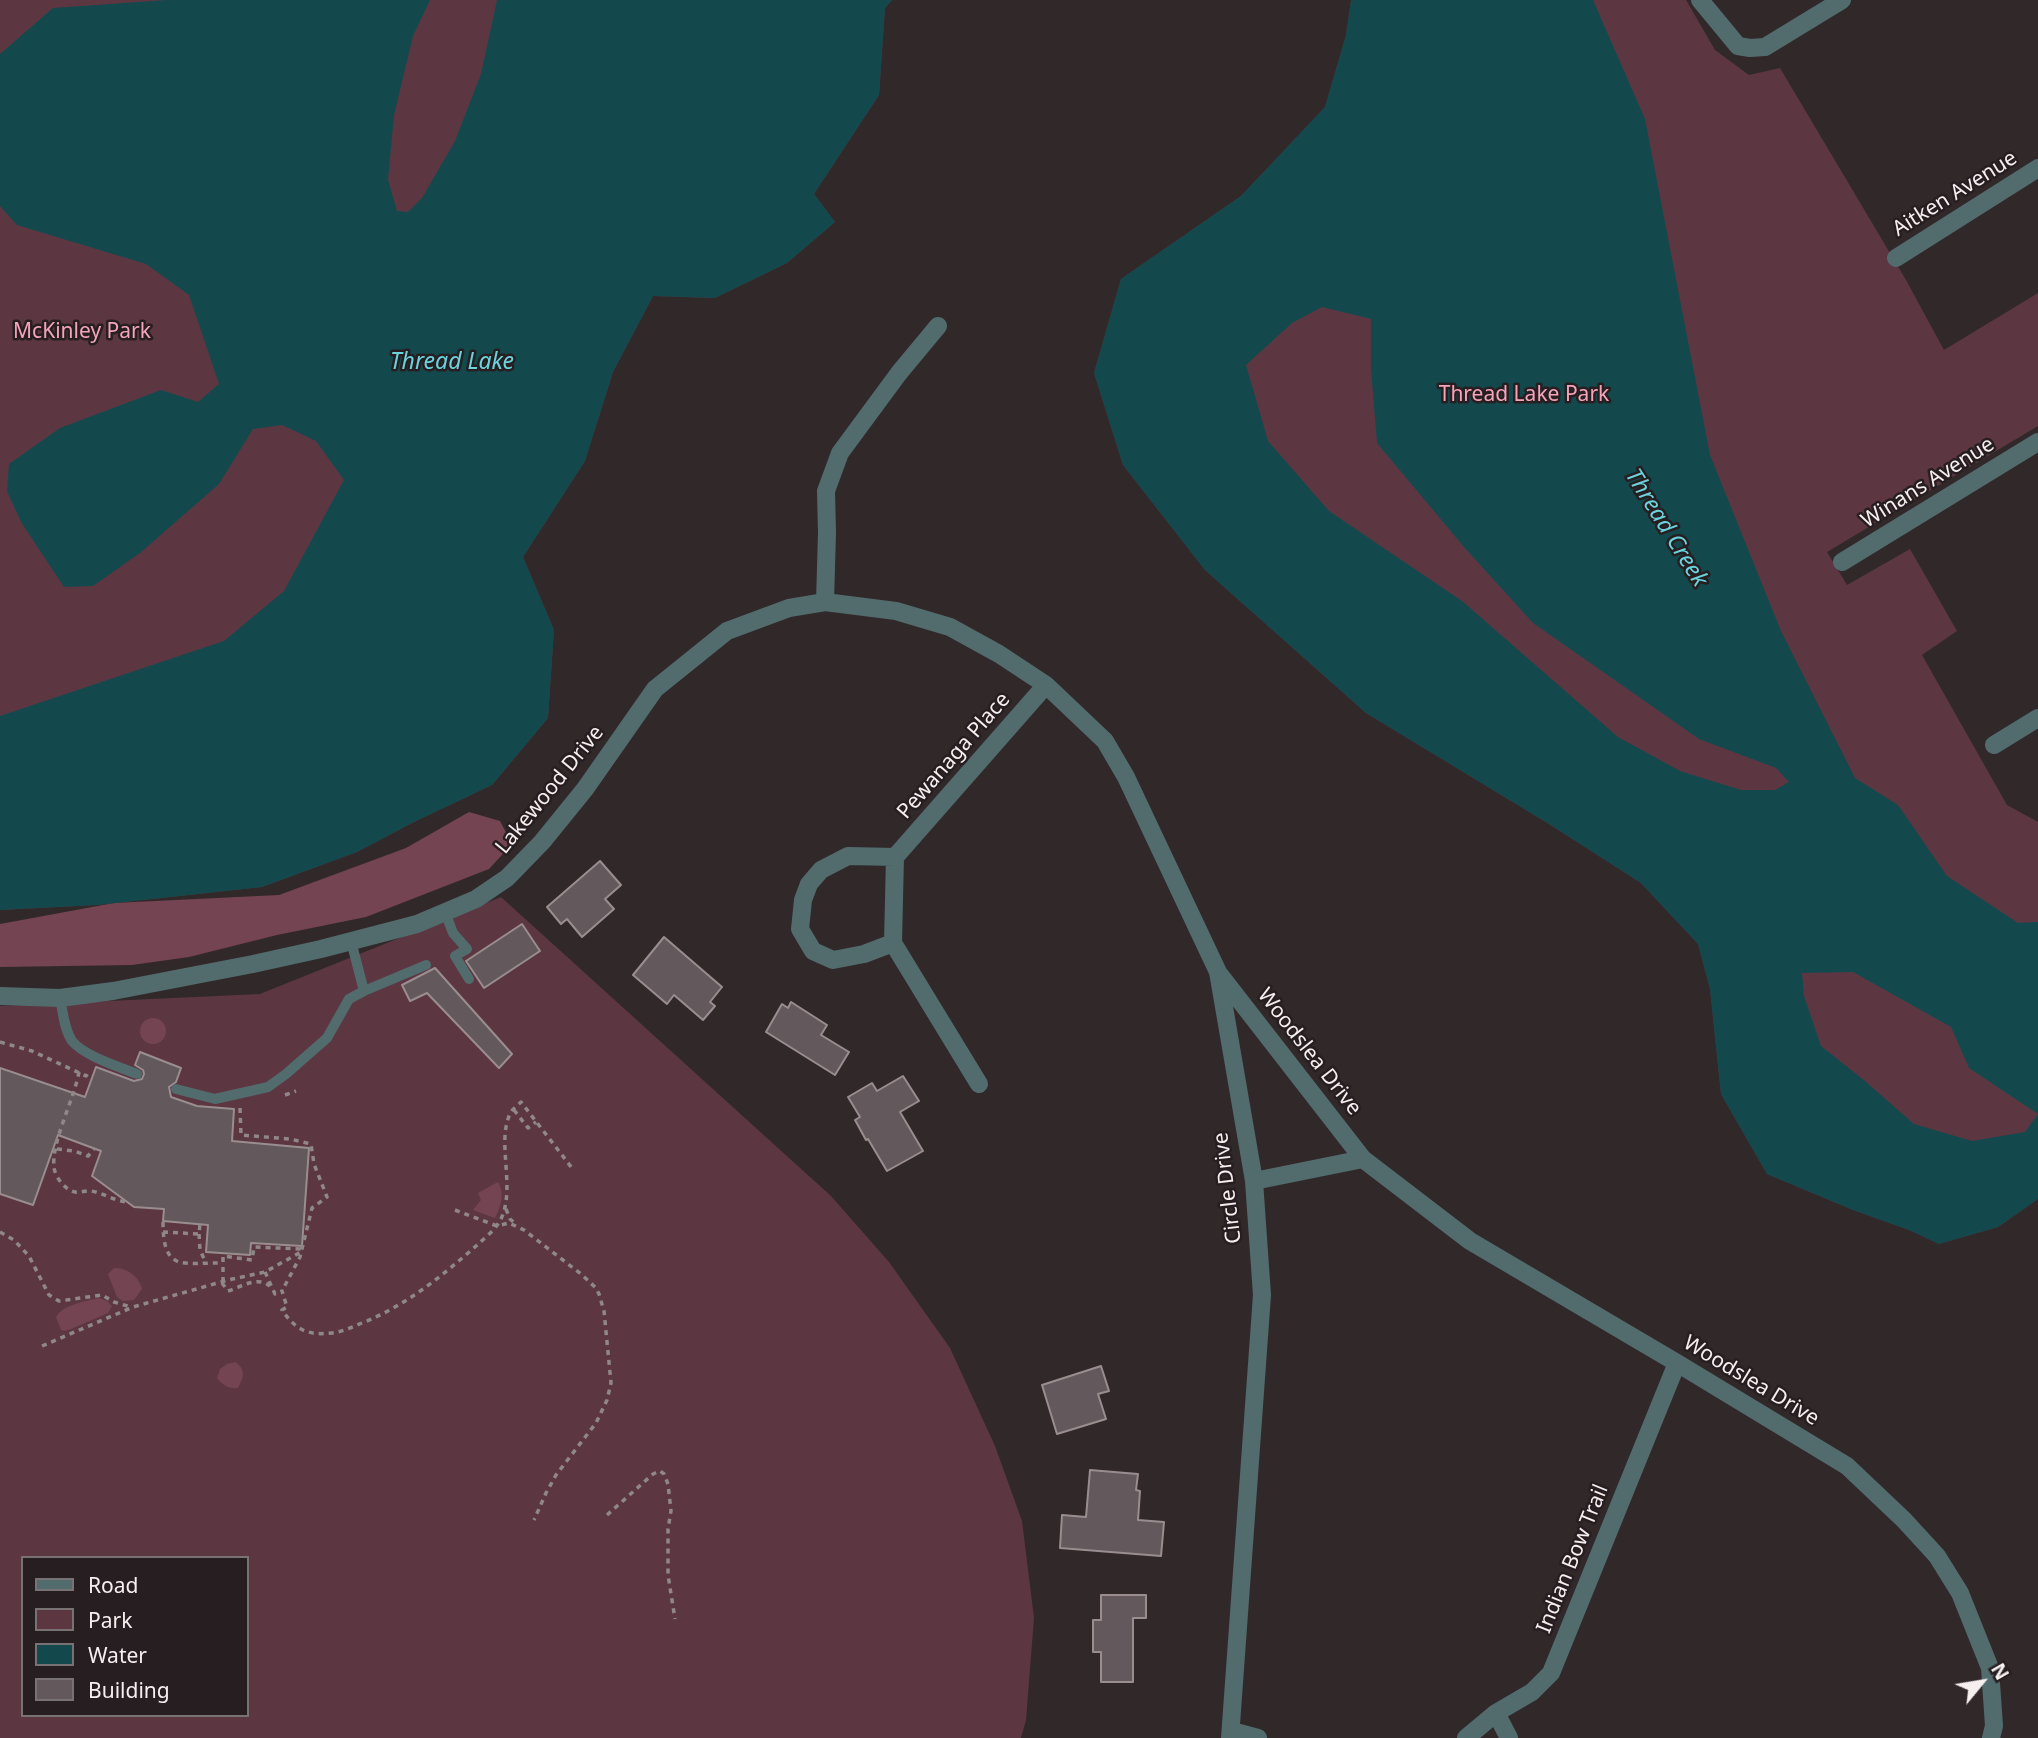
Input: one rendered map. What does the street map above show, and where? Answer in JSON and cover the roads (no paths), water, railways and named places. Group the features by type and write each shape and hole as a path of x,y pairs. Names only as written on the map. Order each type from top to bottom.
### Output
{"street":[{"path":"1700,0 1738,46 1750,48 1765,47 1842,0"},
{"name":"Aitken Avenue","path":"1896,258 2038,168"},
{"path":"825,602 826,491 840,453 899,373 938,326"},
{"name":"Winans Avenue","path":"1842,562 2038,442"},
{"name":"Lakewood Drive","path":"0,996 60,998 267,961 417,924 476,899 507,878 542,842 585,789 655,689 727,631 789,608 825,602 896,611 950,627 999,654 1046,685"},
{"name":"Pewanaga Place","path":"895,857 1046,685"},
{"name":"Circle Drive","path":"1046,685 1105,741 1126,777 1218,972 1254,1181 1262,1295 1231,1735"},
{"path":"1994,745 2038,718"},
{"path":"893,943 864,954 833,960 813,951 800,929 803,900 809,884 821,870 848,856 895,857 893,943 979,1084"},
{"name":"Woodslea Drive","path":"1218,972 1363,1159 1470,1241 1847,1466 1904,1520 1937,1556 1960,1593 1990,1668 1994,1726 1991,1738"},
{"path":"1254,1181 1363,1159"},
{"name":"Indian Bow Trail","path":"1466,1738 1496,1713 1532,1692 1552,1673 1677,1363"},
{"path":"1496,1713 1508,1738"},
{"path":"1231,1735 1258,1738"}],"lane":[{"path":"445,912 453,933 467,949 455,956 469,979"},
{"path":"351,941 364,991"},
{"path":"177,1088 215,1099 268,1087 327,1038 349,999 426,965"},
{"path":"60,998 66,1029 73,1043 137,1074"}],"water":[{"name":"Thread Lake","path":"167,0 430,0 413,36 394,115 388,180 397,211 408,212 422,198 455,141 481,74 497,0 892,0 885,8 879,95 814,194 835,222 787,263 715,298 653,296 613,372 585,461 523,557 554,630 548,718 492,785 357,852 262,887 97,905 0,910 0,716 224,641 284,591 344,480 316,441 282,425 253,429 219,484 140,553 93,586 64,587 21,522 7,491 9,464 60,428 161,390 198,402 219,384 189,295 146,264 17,225 0,206 0,54 53,8"},
{"name":"Thread Lake Park","path":"1351,0 1593,0 1645,119 1710,455 1781,631 1855,778 1898,805 1947,876 2018,923 2038,922 2038,1114 2038,1199 1998,1227 1939,1244 1767,1174 1721,1094 1710,989 1698,944 1641,883 1366,713 1205,570 1123,465 1094,373 1121,279 1241,196 1325,107 1346,35","holes":["1322,307 1371,319 1371,369 1377,443 1464,547 1533,623 1699,739 1776,768 1789,782 1775,790 1741,790 1680,771 1618,737 1462,601 1329,511 1268,441 1246,365 1292,323","1853,972 1951,1027 1969,1068 2038,1114 2025,1132 1972,1141 1914,1124 1821,1046 1804,996 1802,973"]}],"park label":[{"name":"McKinley Park","path":"82,332"}],"water label":[{"name":"Thread Creek","path":"1666,528"}]}
